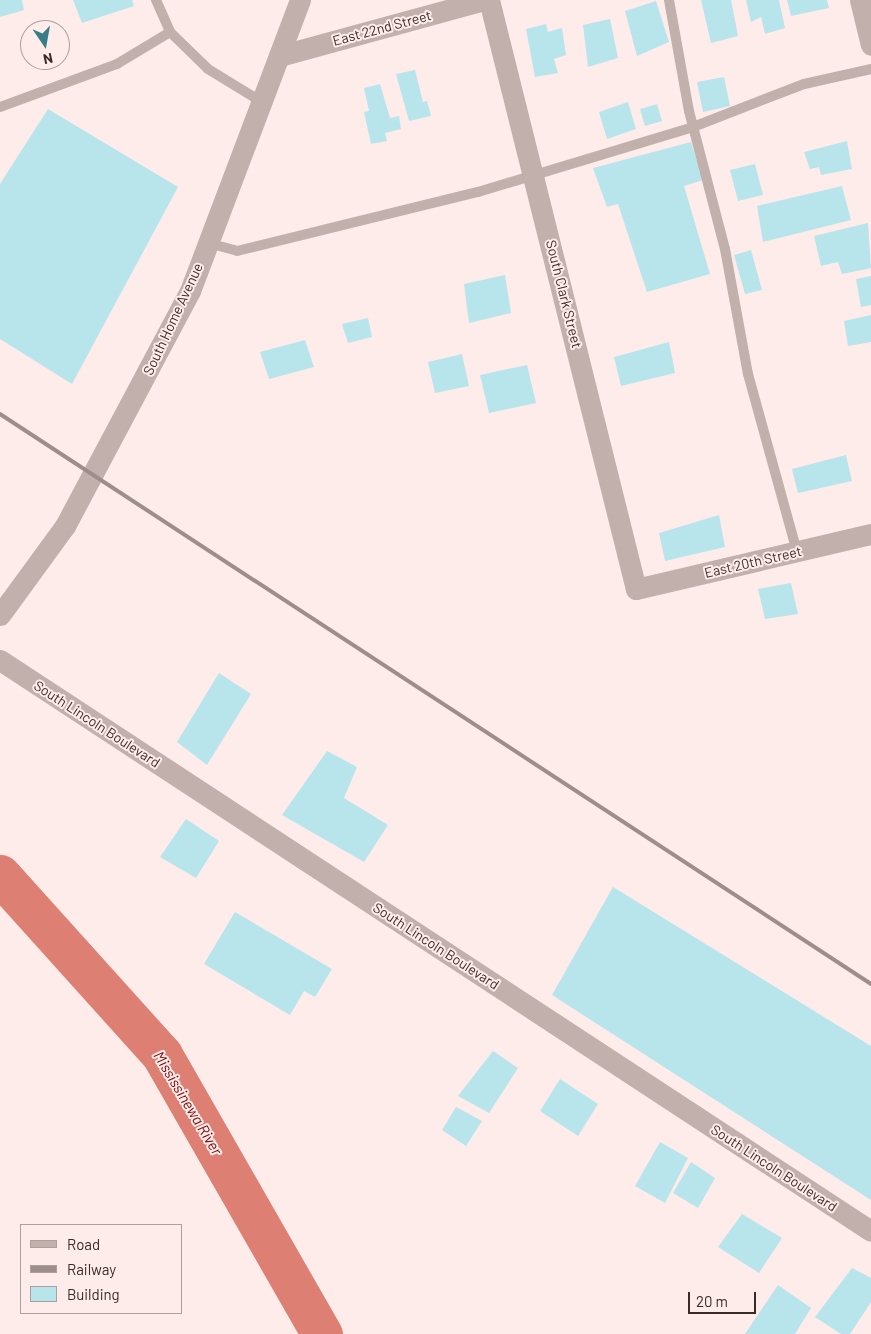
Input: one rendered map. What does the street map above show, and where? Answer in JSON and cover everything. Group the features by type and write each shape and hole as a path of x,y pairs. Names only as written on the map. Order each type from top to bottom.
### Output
{"street":[{"name":"South Home Avenue","path":"0,616 69,518 185,299 300,0"},
{"name":"East 22nd Street","path":"279,56 484,0"},
{"name":"South Clark Street","path":"489,0 535,176 636,590"},
{"path":"860,0 871,45"},
{"name":"East 20th Street","path":"636,590 871,534"},
{"name":"South Lincoln Boulevard","path":"0,660 871,1231"}],"lane":[{"path":"156,0 170,32 208,69 262,102"},
{"path":"669,0 693,128 725,248 748,374 797,552"},
{"path":"0,107 117,64 170,32"},
{"path":"208,243 237,251 341,228 535,176 693,128 804,84 871,69"}],"building":[{"path":"0,0 22,0 24,10 0,17"},
{"path":"73,0 132,0 134,6 82,23"},
{"path":"701,0 731,0 738,36 711,43"},
{"path":"746,0 779,0 785,28 765,34 761,17 751,22"},
{"path":"787,0 827,0 829,8 791,16"},
{"path":"656,1 669,42 637,56 625,11"},
{"path":"610,19 618,58 588,67 583,25"},
{"path":"546,24 548,32 562,28 566,55 554,59 558,73 535,77 526,29"},
{"path":"415,70 423,102 427,101 431,116 409,121 396,74"},
{"path":"724,77 730,106 703,112 697,82"},
{"path":"380,84 390,118 399,116 401,129 385,133 387,141 371,144 364,112 369,111 364,88"},
{"path":"628,102 636,129 607,139 599,112"},
{"path":"657,104 662,121 645,126 640,109"},
{"path":"48,109 178,187 72,384 0,339 0,184"},
{"path":"847,141 852,169 821,175 819,167 810,169 804,152"},
{"path":"691,142 703,180 684,186 710,274 647,292 618,204 607,207 593,168"},
{"path":"755,164 763,195 738,201 730,170"},
{"path":"842,186 851,220 763,242 757,206"},
{"path":"868,223 871,268 842,274 838,262 821,266 814,236"},
{"path":"751,250 762,290 745,294 734,255"},
{"path":"505,275 511,313 469,323 464,284"},
{"path":"871,276 871,305 861,307 856,279"},
{"path":"871,315 871,342 848,346 844,321"},
{"path":"368,318 372,337 348,343 342,324"},
{"path":"305,340 314,367 269,379 260,352"},
{"path":"669,342 675,373 621,386 614,357"},
{"path":"462,354 469,386 435,393 428,362"},
{"path":"527,365 536,403 489,413 480,375"},
{"path":"846,455 852,481 798,493 792,469"},
{"path":"719,515 725,547 665,561 659,533"},
{"path":"791,583 798,614 765,619 758,589"},
{"path":"219,673 251,694 207,765 177,742"},
{"path":"327,751 357,767 344,798 388,825 364,862 282,815"},
{"path":"186,819 219,841 196,878 160,857"},
{"path":"613,887 871,1046 871,1200 552,995"},
{"path":"235,912 332,969 315,997 304,991 290,1015 204,964"},
{"path":"493,1051 518,1068 489,1113 458,1096"},
{"path":"560,1079 598,1104 578,1136 540,1111"},
{"path":"456,1107 482,1121 466,1146 442,1130"},
{"path":"660,1142 688,1158 665,1203 635,1186"},
{"path":"691,1162 715,1178 698,1208 673,1193"},
{"path":"742,1214 782,1238 759,1273 718,1247"},
{"path":"852,1268 871,1278 871,1302 850,1334 841,1334 815,1317"},
{"path":"778,1285 811,1308 795,1334 745,1334"}],"waterway":[{"name":"Mississinewa River","path":"0,875 162,1055 322,1334"}],"railway":[{"path":"0,414 871,984"}]}
